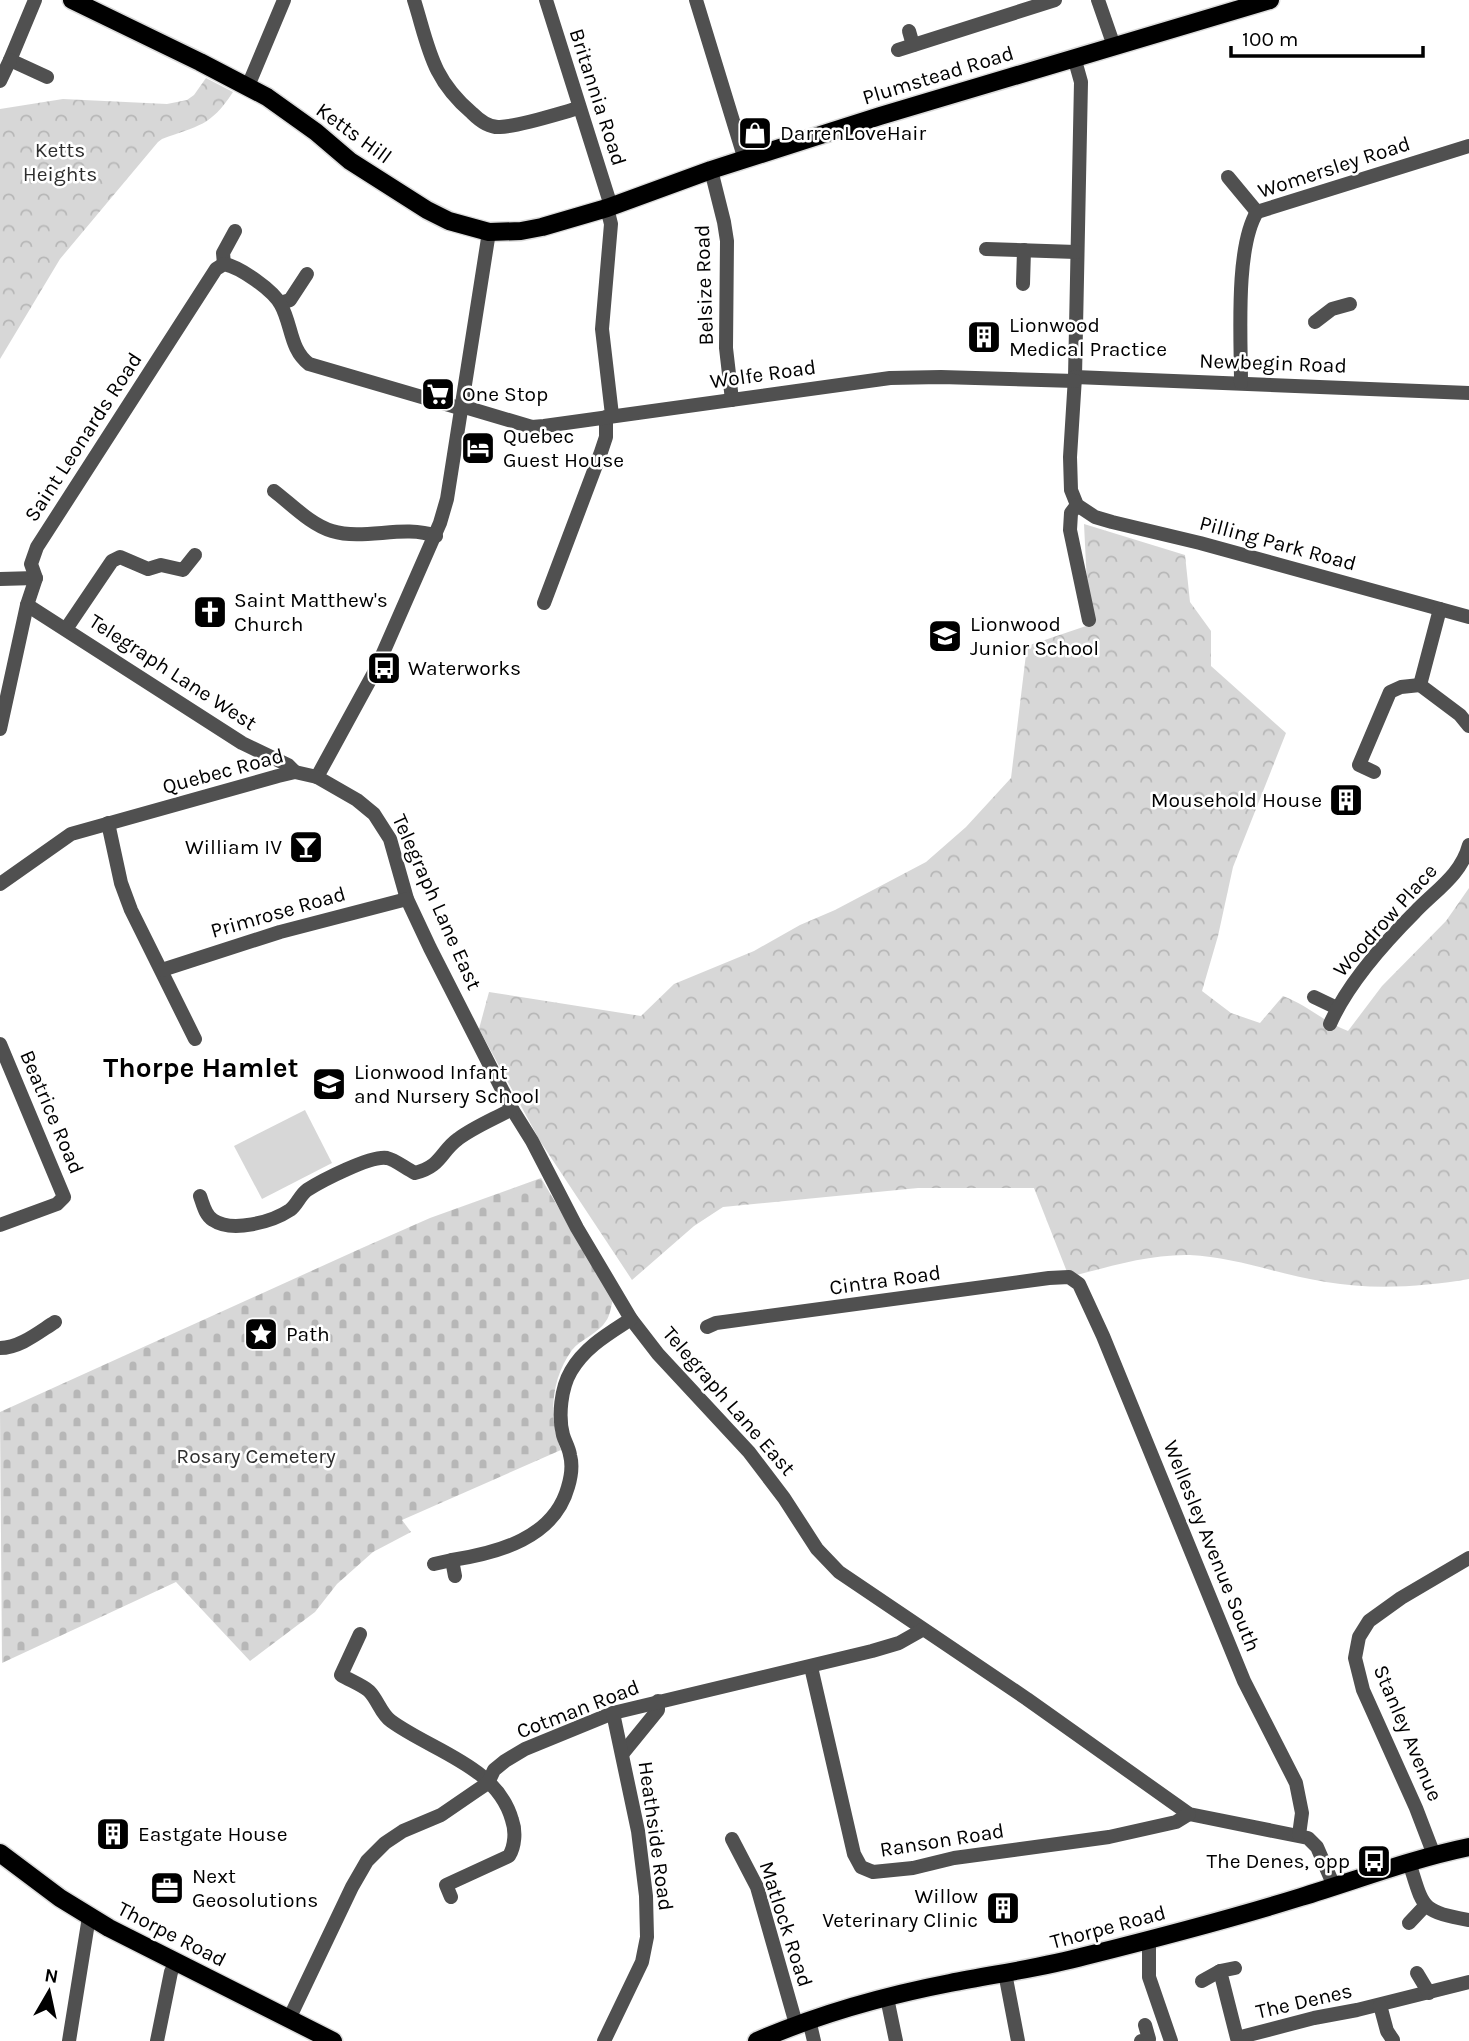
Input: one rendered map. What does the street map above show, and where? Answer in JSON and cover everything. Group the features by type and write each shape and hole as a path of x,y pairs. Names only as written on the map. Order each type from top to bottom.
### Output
{"main road":[{"name":"Ketts Hill","path":"72,0 248,86 316,132 350,161 401,195 449,221 489,232 521,231 614,205"},
{"name":"Plumstead Road","path":"614,205 711,170 1261,1"},
{"name":"Thorpe Road","path":"757,2041 803,2022 887,1998 1039,1968 1149,1940 1248,1913 1409,1862 1469,1847"},
{"name":"Thorpe Road","path":"0,1853 60,1898 92,1917 177,1964 332,2041"},
{"path":"0,1867 22,1869"}],"street":[{"path":"0,81 35,0"},
{"path":"248,86 284,0"},
{"path":"414,0 430,57 439,77 458,100 484,123 498,127 579,108"},
{"name":"Britannia Road","path":"544,603 606,437 609,416 602,329 614,205 579,108 546,0"},
{"path":"695,0 745,160"},
{"path":"898,50 911,38 990,14 1055,0"},
{"path":"1098,0 1114,46"},
{"path":"1074,57 1082,82 1070,477 1071,490 1077,505 1071,513 1070,530 1089,621"},
{"path":"10,60 47,77"},
{"name":"Womersley Road","path":"1241,383 1244,248 1250,225 1257,212 1469,146"},
{"name":"Belsize Road","path":"711,170 727,241 726,348 732,400"},
{"path":"1228,177 1257,212"},
{"name":"Saint Leonards Road","path":"0,729 27,605 36,579 31,564 37,547 223,259 235,231"},
{"path":"317,777 376,669 436,536 447,499 489,232"},
{"path":"986,249 1076,252"},
{"path":"1023,284 1024,250"},
{"path":"223,259 272,293 281,303 300,357 309,363 461,408"},
{"path":"281,303 290,300 307,274"},
{"path":"1315,322 1332,309 1350,304"},
{"name":"Wolfe Road","path":"461,408 533,427 890,378 1075,379"},
{"name":"Newbegin Road","path":"1075,379 1469,393"},
{"path":"274,491 321,527 333,532 421,532 436,536"},
{"name":"Pilling Park Road","path":"1077,505 1096,517 1112,522 1200,543 1469,617"},
{"path":"66,629 112,561 120,557 130,559 148,569 161,565 183,570 195,555"},
{"path":"0,579 36,579"},
{"name":"Telegraph Lane West","path":"27,605 242,743 288,765 295,772"},
{"path":"1420,685 1440,609"},
{"path":"1374,772 1359,765 1390,692 1401,687 1420,685 1460,715 1469,726"},
{"name":"Quebec Road","path":"0,884 71,834 295,772 317,777"},
{"name":"Telegraph Lane East","path":"317,777 357,800 374,814 390,839 407,899 430,948 576,1228 631,1320 658,1354 749,1452 784,1498 817,1549 839,1572 1027,1699 1189,1814 1299,1835"},
{"path":"108,823 121,883 131,909 195,1039"},
{"name":"Woodrow Place","path":"1330,1024 1337,1008 1378,953 1465,860 1469,845"},
{"name":"Primrose Road","path":"162,970 280,932 407,899"},
{"name":"Woodrow Place","path":"1314,997 1337,1008"},
{"name":"Beatrice Road","path":"0,1044 64,1197 57,1204 0,1225"},
{"path":"200,1196 207,1214 214,1221 250,1226 268,1221 293,1209 304,1191 376,1159 387,1158 415,1173 425,1171 465,1134 512,1109"},
{"name":"Cintra Road","path":"706,1327 716,1323 1069,1277"},
{"name":"Wellesley Avenue South","path":"1069,1277 1079,1284 1103,1336 1244,1681 1296,1783 1302,1814 1299,1835"},
{"path":"434,1564 498,1551 523,1541 556,1514 566,1495 571,1475 571,1456 562,1422 565,1385 585,1352 631,1320"},
{"path":"0,1348 30,1338 55,1322"},
{"name":"Stanley Avenue","path":"1434,1855 1363,1690 1354,1658 1359,1637 1369,1622 1401,1598 1469,1558"},
{"path":"452,1560 455,1576"},
{"name":"Cotman Road","path":"289,2019 367,1861 394,1837 441,1815 488,1783 495,1770 505,1761 526,1749 613,1713 811,1667 899,1643 922,1630"},
{"path":"360,1634 341,1675 369,1691 387,1719 414,1737 459,1759 500,1793 514,1824 513,1849 509,1856 444,1890"},
{"name":"Ranson Road","path":"811,1667 855,1854 862,1867 873,1872 1109,1837 1177,1822 1189,1814"},
{"name":"Heathside Road","path":"623,1753 658,1710 658,1701"},
{"name":"Heathside Road","path":"604,2041 642,1962 647,1937 646,1896 639,1844 613,1713"},
{"path":"1299,1835 1308,1838 1317,1847 1334,1886"},
{"name":"Matlock Road","path":"732,1839 757,1887 803,2022 814,2041"},
{"path":"1409,1862 1425,1906 1436,1913 1469,1920"},
{"path":"1409,1923 1425,1906"},
{"path":"69,2041 88,1923 92,1917"},
{"path":"1149,1940 1149,1977 1171,2041"},
{"path":"157,2041 171,1972 177,1964"},
{"path":"1202,1981 1235,1968"},
{"name":"The Denes","path":"1220,1972 1238,2040 1314,2018 1380,2005 1469,1982"},
{"path":"1005,1973 1018,2041"},
{"path":"1418,1973 1429,1993"},
{"path":"887,1998 896,2041"},
{"name":"The Denes","path":"1380,2005 1387,2031 1394,2040"},
{"path":"1141,2041 1149,2039 1145,2025"}],"green space":[{"name":"Ketts Heights","path":"206,78 233,92 210,119 158,142 60,259 0,359 0,109 63,99 167,104 187,100"},
{"path":"1084,524 1185,555 1190,602 1211,631 1211,666 1286,733 1233,867 1218,936 1202,991 1231,1013 1260,1023 1283,996 1348,1031 1382,986 1446,921 1469,888 1469,1279 1416,1286 1361,1286 1326,1282 1224,1259 1190,1255 1144,1259 1069,1277 1034,1188 918,1188 723,1207 694,1226 632,1280 540,1141 479,1029 489,992 641,1016 674,984 754,951 926,862 966,827 1011,778 1027,646 1089,625"},
{"path":"305,1110 332,1163 262,1199 234,1146"},
{"name":"Rosary Cemetery","path":"541,1178 613,1300 606,1321 572,1350 560,1373 553,1412 561,1450 402,1520 411,1532 373,1552 337,1584 315,1612 250,1661 176,1582 2,1663 0,1412 430,1218"}],"place":[{"name":"DarrenLoveHair","path":"755,133"},
{"name":"Lionwood Medical Practice","path":"984,337"},
{"name":"One Stop","path":"438,394"},
{"name":"Quebec Guest House","path":"478,448"},
{"name":"Saint Matthew's Church","path":"210,612"},
{"name":"Lionwood Junior School","path":"945,636"},
{"name":"Waterworks","path":"384,668"},
{"name":"Mousehold House","path":"1346,800"},
{"name":"William IV","path":"306,847"},
{"name":"Lionwood Infant and Nursery School","path":"329,1084"},
{"name":"Path","path":"261,1334"},
{"name":"Eastgate House","path":"113,1834"},
{"name":"The Denes, opp","path":"1374,1861"},
{"name":"Next Geosolutions","path":"167,1888"},
{"name":"Willow Veterinary Clinic","path":"1003,1908"}],"district":[{"name":"Thorpe Hamlet","path":"201,1067"}]}
